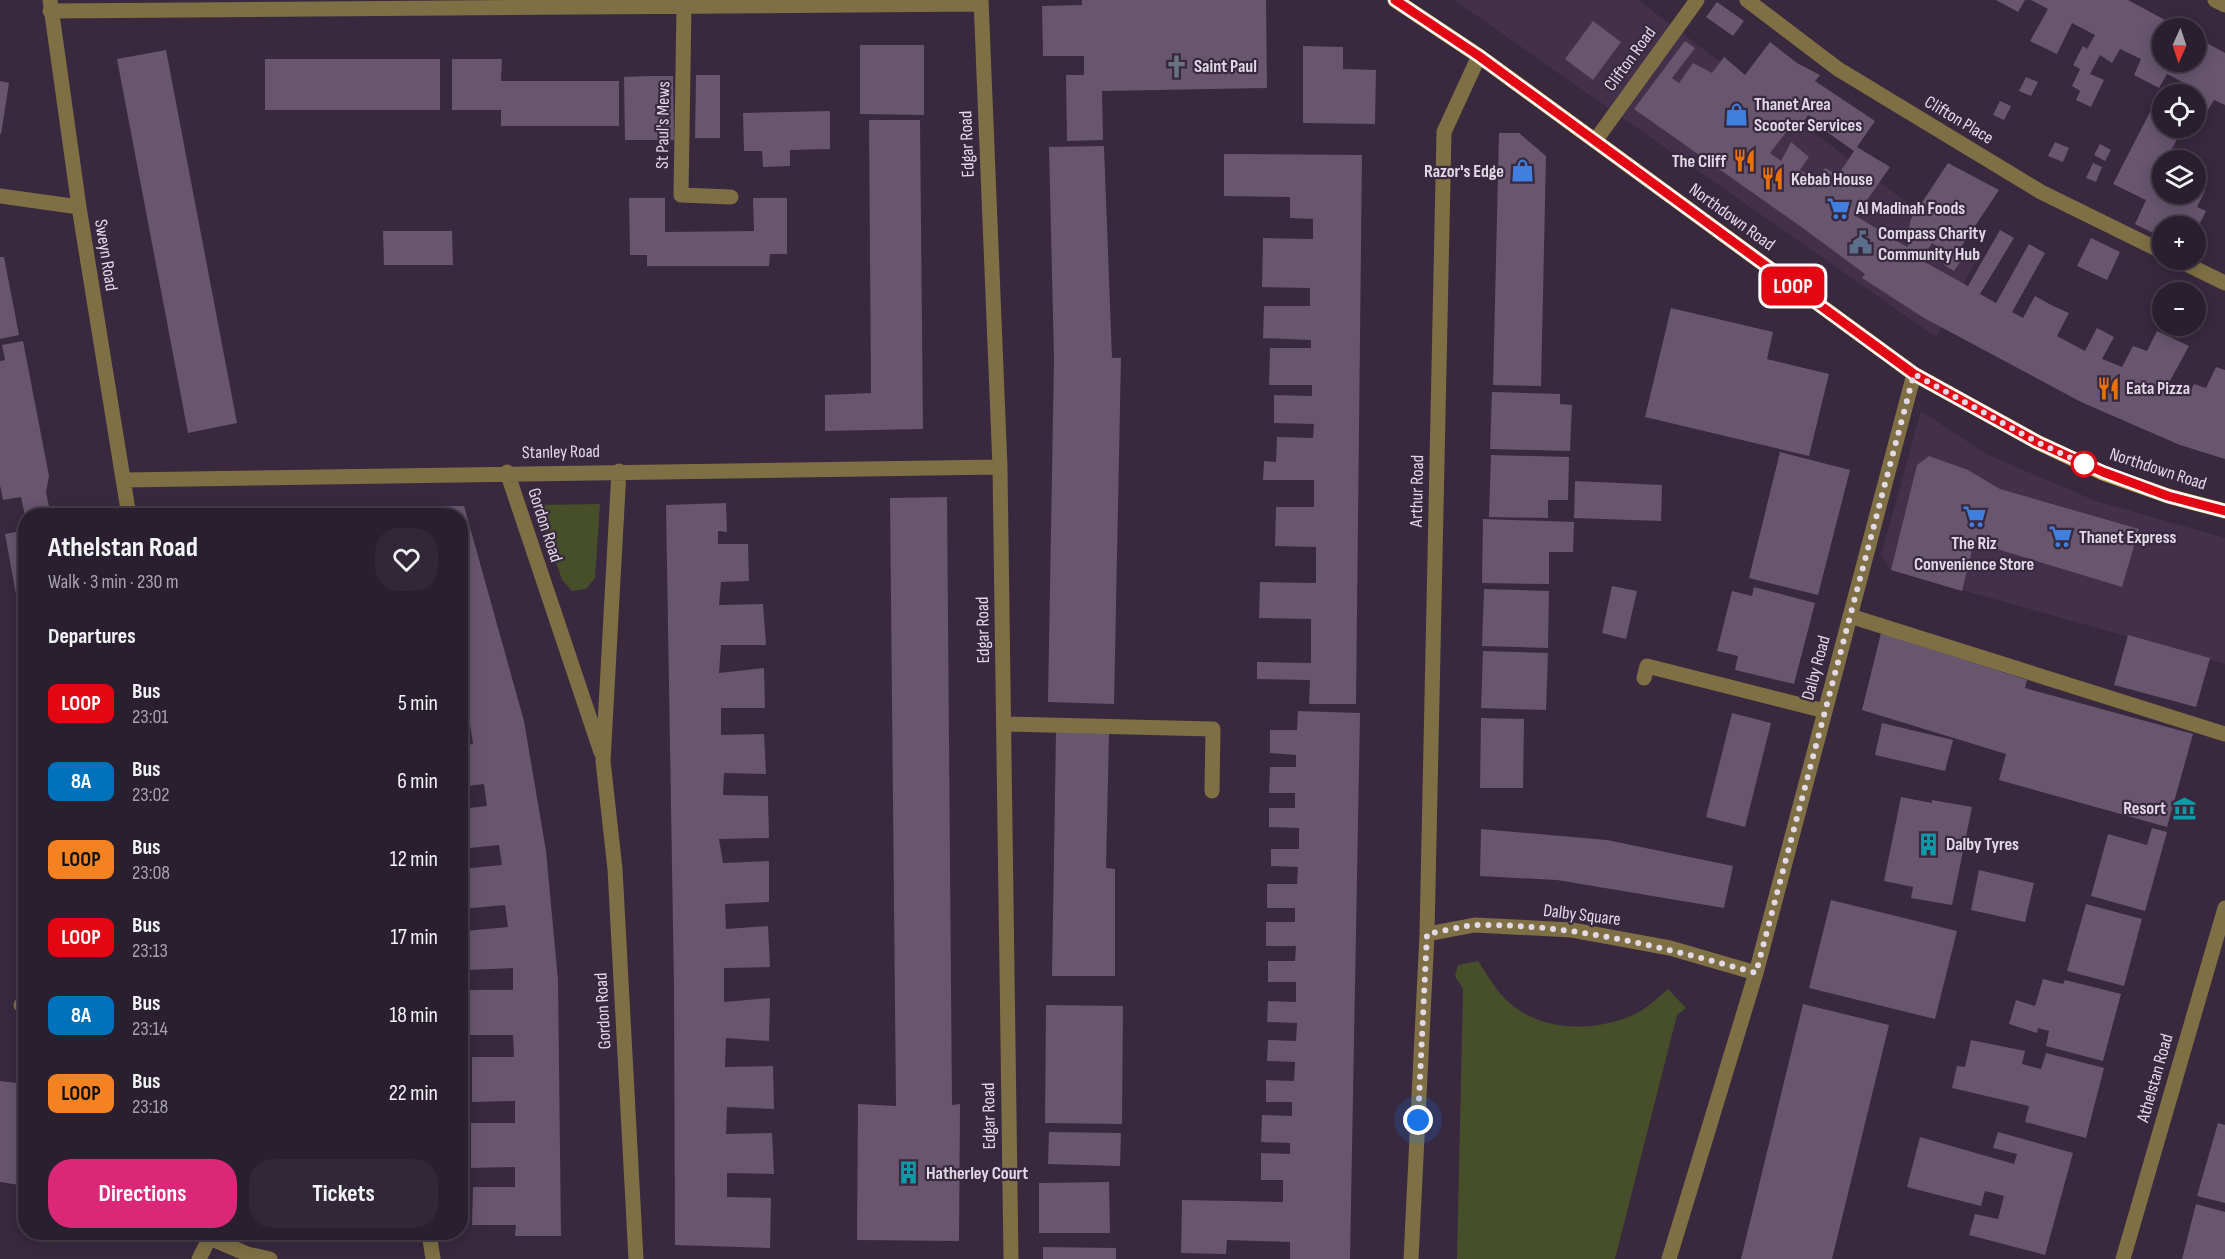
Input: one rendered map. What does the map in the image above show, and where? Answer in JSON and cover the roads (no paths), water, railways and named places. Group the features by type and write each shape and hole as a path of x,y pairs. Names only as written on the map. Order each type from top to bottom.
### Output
{"main road":[{"name":"Northdown Road","path":"1395,0 1479,56 1914,374 2037,442 2103,472 2168,496 2225,511"}],"street":[{"name":"Clifton Road","path":"1595,141 1697,0"},
{"name":"Clifton Place","path":"1747,0 1838,69 2030,186 2152,247"},
{"path":"2215,0 2225,5"},
{"path":"50,5 684,6 981,2"},
{"name":"Edgar Road","path":"981,2 1000,467 1011,1259"},
{"name":"Sweyn Road","path":"50,5 79,207 128,508"},
{"name":"St Paul's Mews","path":"684,6 681,195 731,197"},
{"name":"Arthur Road","path":"1427,934 1444,132 1479,56"},
{"path":"0,196 79,207"},
{"path":"2198,270 2225,283"},
{"name":"Dalby Road","path":"1756,973 1914,374"},
{"name":"Stanley Road","path":"123,480 507,472 1000,467"},
{"name":"Gordon Road","path":"620,471 603,760 615,869 636,1259"},
{"name":"Gordon Road","path":"507,472 603,760"},
{"path":"1850,616 2225,734"},
{"path":"1644,678 1647,666 1825,711"},
{"path":"1004,724 1213,729 1212,790"},
{"name":"Athelstan Road","path":"2123,1259 2225,908"},
{"name":"Dalby Square","path":"1427,934 1475,925 1572,930 1670,948 1756,973"},
{"path":"1411,1259 1427,934"},
{"path":"1670,1259 1756,973"},
{"path":"199,1259 209,1240"},
{"path":"219,1240 247,1254 270,1259"},
{"path":"430,1240 433,1259"}],"place":[{"name":"Saint Paul","path":"1176,66"},
{"name":"Thanet Area Scooter Services","path":"1736,114"},
{"name":"The Cliff","path":"1744,161"},
{"name":"Razor's Edge","path":"1522,171"},
{"name":"Kebab House","path":"1773,179"},
{"name":"Al Madinah Foods","path":"1838,208"},
{"name":"Compass Charity Community Hub","path":"1860,243"},
{"name":"Eata Pizza","path":"2108,388"},
{"name":"The Riz Convenience Store","path":"1974,517"},
{"name":"Thanet Express","path":"2061,537"},
{"name":"Resort","path":"2184,808"},
{"name":"Dalby Tyres","path":"1928,844"},
{"name":"Hatherley Court","path":"908,1173"}]}
